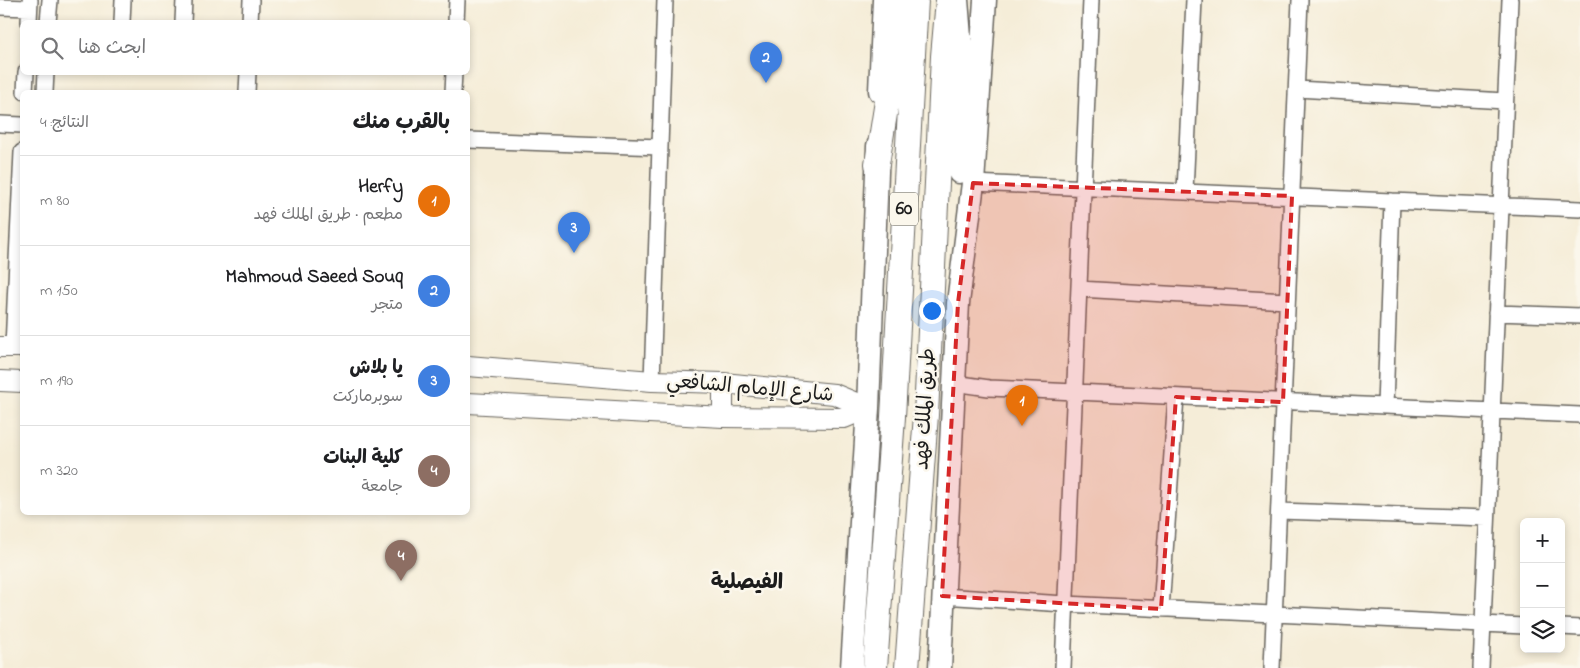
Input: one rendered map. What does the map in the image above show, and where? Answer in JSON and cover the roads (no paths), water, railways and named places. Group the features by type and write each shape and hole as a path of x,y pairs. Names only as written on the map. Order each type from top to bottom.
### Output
{"highway":[{"path":"877,164 903,0"},
{"name":"طريق الملك فهد","path":"875,668 893,417 916,0"},
{"name":"طريق الملك فهد","path":"907,668 926,415 943,56 948,0"}],"main road":[{"path":"852,668 868,408 884,0"},
{"path":"940,668 942,596 958,303 961,50 957,0"},
{"path":"958,303 972,183 985,0"},
{"name":"شارع الإمام الشافعي","path":"470,366 652,381 723,383 834,394 868,408"},
{"path":"0,381 20,382"},
{"path":"723,383 723,417"},
{"name":"شارع الإمام الشافعي","path":"470,403 723,417 844,418 868,408"}],"street":[{"path":"48,20 50,0"},
{"path":"122,20 123,0"},
{"path":"183,20 184,0"},
{"path":"250,20 251,0"},
{"path":"456,20 457,0"},
{"path":"652,381 666,0"},
{"path":"1063,668 1091,0"},
{"path":"1185,191 1194,0"},
{"path":"1272,668 1300,0"},
{"path":"1481,668 1510,0"},
{"path":"0,7 29,10"},
{"path":"25,90 26,75"},
{"path":"44,90 46,75"},
{"path":"247,90 248,75"},
{"path":"453,90 454,75"},
{"path":"1296,89 1505,101"},
{"path":"0,124 20,125"},
{"path":"470,140 660,147"},
{"path":"972,183 1580,209"},
{"path":"12,347 20,191"},
{"path":"1385,406 1392,201"},
{"path":"1079,289 1288,301"},
{"path":"1496,313 1580,316"},
{"path":"954,383 989,388 1580,415"},
{"path":"1161,609 1176,396"},
{"path":"1278,511 1487,518"},
{"path":"942,596 1161,609 1520,626"},
{"path":"1565,627 1580,628"}],"place":[{"name":"Mahmoud Saeed Souq","path":"766,83"},
{"name":"يا بلاش","path":"574,253"},
{"name":"Herfy","path":"1022,426"},
{"name":"كلية البنات","path":"401,581"}],"district":[{"name":"الفيصلية","path":"747,583"}]}
